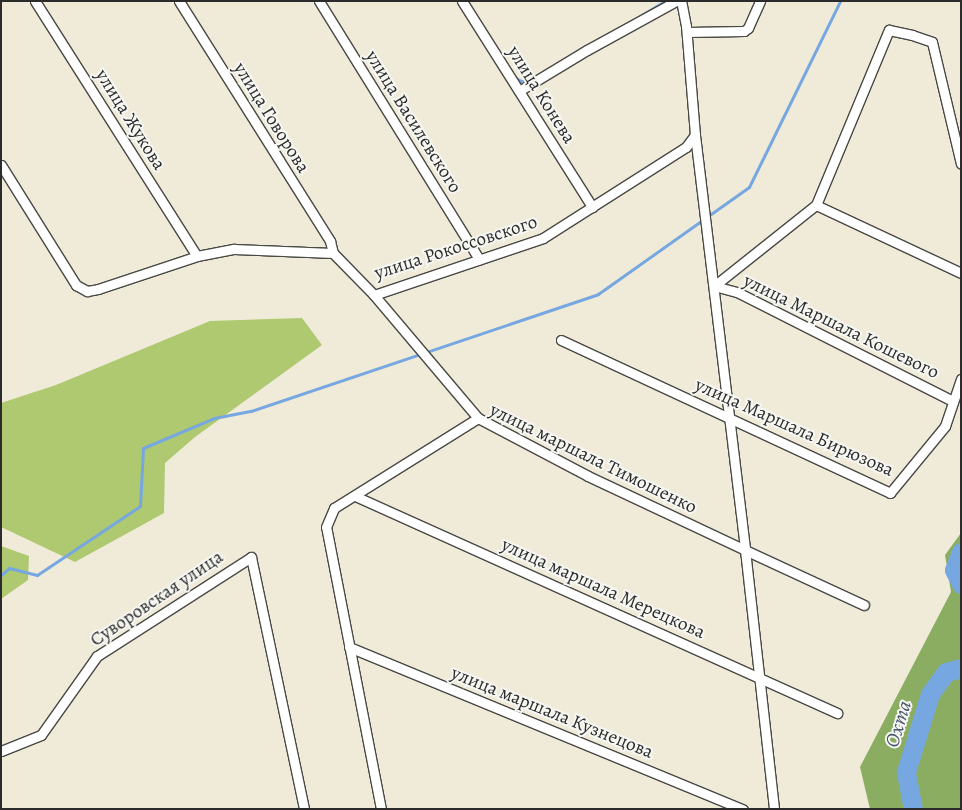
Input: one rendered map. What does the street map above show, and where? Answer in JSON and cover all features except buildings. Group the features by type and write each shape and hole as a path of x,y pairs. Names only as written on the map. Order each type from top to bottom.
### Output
{"street":[{"name":"улица Жукова","path":"35,1 197,256"},
{"name":"улица Говорова","path":"179,1 330,241 333,253"},
{"name":"улица Василевского","path":"319,1 479,259"},
{"name":"улица Конева","path":"462,1 592,207"},
{"path":"519,91 587,50 676,1"},
{"path":"681,1 687,32 705,218 774,809"},
{"path":"687,32 738,33 744,31 748,28 760,1"},
{"path":"714,286 816,205 889,30 932,42 961,164"},
{"name":"улица Рокоссовского","path":"333,253 374,295 543,238 686,147 696,135"},
{"path":"1,165 76,285 87,290 98,289 197,256 234,249 333,253"},
{"path":"816,205 961,274"},
{"name":"улица Маршала Кошевого","path":"714,286 737,292 953,401"},
{"path":"374,295 478,418"},
{"name":"улица Маршала Бирюзова","path":"562,340 890,493 945,426 961,379"},
{"name":"улица маршала Тимошенко","path":"381,809 326,527 334,508 478,418 588,476 864,605"},
{"name":"улица маршала Мерецкова","path":"355,496 837,713"},
{"name":"Суворовская улица","path":"1,751 41,735 97,656 251,557 304,809"},
{"name":"улица маршала Кузнецова","path":"349,646 743,809"}],"green space":[{"path":"302,318 322,345 195,437 165,463 164,513 75,562 1,527 1,403 56,385 210,321"},
{"path":"961,533 961,809 870,809 860,767 951,592 945,555"},
{"path":"1,546 29,556 28,580 1,599"}],"waterway":[{"path":"640,16 665,1"},
{"path":"1,575 9,568 37,575 140,506 143,448 214,418 251,411 598,294 749,187 840,1"},
{"path":"514,77 521,81 531,79"},
{"name":"Охта","path":"961,552 954,570 961,584"},
{"name":"Охта","path":"913,809 906,772 930,694 946,672 961,668"}]}
